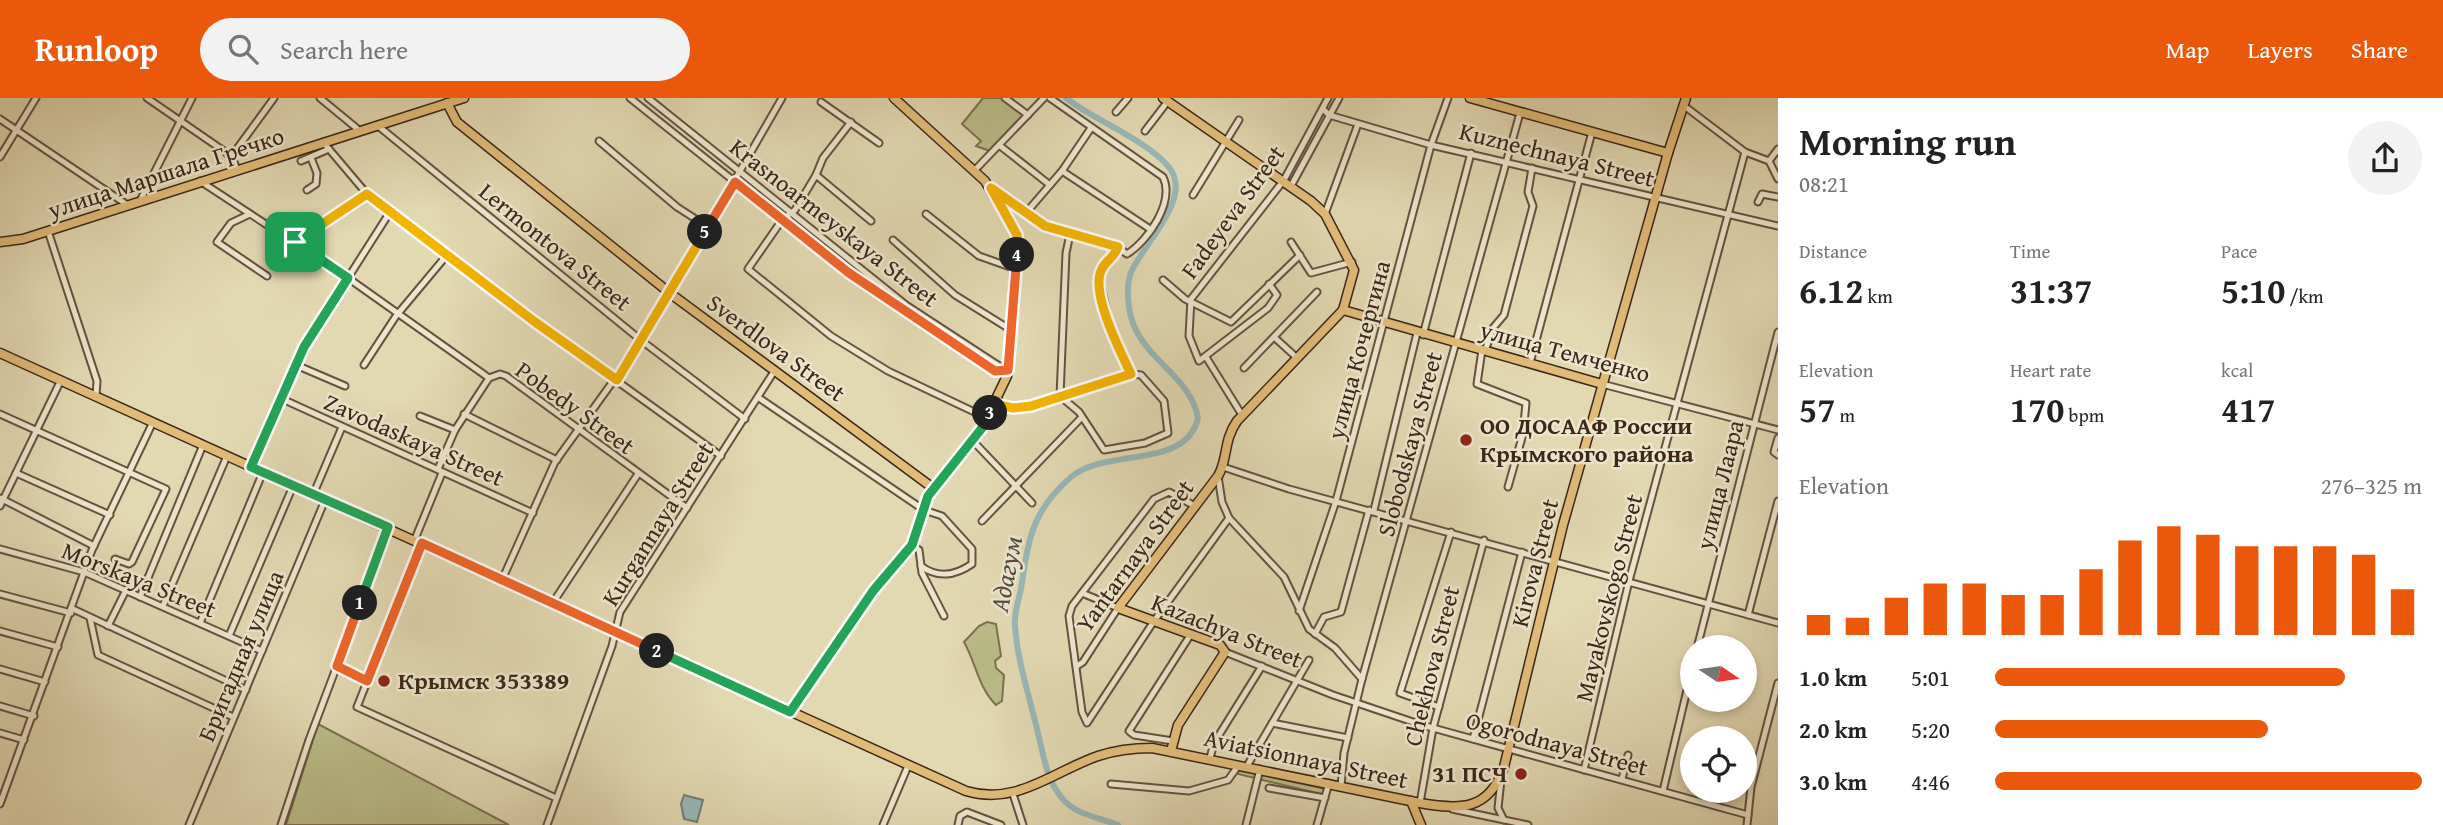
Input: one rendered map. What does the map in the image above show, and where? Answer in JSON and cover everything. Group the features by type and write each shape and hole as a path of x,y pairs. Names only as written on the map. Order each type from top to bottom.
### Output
{"main road":[{"name":"улица Маршала Гречко","path":"0,242 15,241 141,199 326,146 448,100 464,98"},
{"path":"790,712 873,591 912,545 933,488 987,418 1006,370 1017,235 991,188 894,98"},
{"path":"1470,98 1668,153"},
{"path":"1167,99 1287,183 1325,214 1352,262 1354,275 1343,310"},
{"name":"Sverdlova Street","path":"448,100 457,122 671,294 933,488"},
{"name":"Kirova Street","path":"1451,808 1467,807 1486,796 1498,783 1504,767 1602,384 1685,102"},
{"name":"улица Темченко","path":"1343,310 1384,324 1602,384"},
{"name":"Yantarnaya Street","path":"1118,608 1193,505 1218,476 1223,467 1227,438 1241,415 1343,310"},
{"name":"Aviatsionnaya Street","path":"0,352 908,766 978,795 1024,791 1076,765 1124,750 1172,746 1210,758 1451,808"},
{"name":"Kazachya Street","path":"1118,608 1220,645 1225,652"},
{"path":"1172,746 1178,725 1225,652"},
{"path":"1411,801 1421,825"}],"street":[{"path":"0,157 36,98"},
{"path":"147,98 231,157 237,170"},
{"path":"141,199 192,98"},
{"path":"231,157 274,98"},
{"path":"320,98 360,131"},
{"name":"Krasnoarmeyskaya Street","path":"630,98 782,220 885,298 995,371 1006,370"},
{"name":"Krasnoarmeyskaya Street","path":"648,98 906,306 1006,370"},
{"path":"502,580 557,460 617,380 642,341 782,98"},
{"path":"1005,98 1028,115"},
{"path":"974,171 1047,98 1163,177 1167,193 1150,229 1130,254 1118,247 1045,226 991,188"},
{"path":"1116,112 1128,98"},
{"name":"Fadeyeva Street","path":"1287,183 1328,98"},
{"name":"Fadeyeva Street","path":"1206,357 1199,361 1189,336 1191,299 1287,183 1339,98"},
{"name":"улица Кочергина","path":"1299,611 1336,500 1431,145 1448,98"},
{"path":"1145,131 1167,99"},
{"path":"821,102 879,143"},
{"path":"1685,102 1745,152 1769,161 1778,178"},
{"path":"1323,109 1329,115"},
{"name":"Slobodskaya Street","path":"1341,786 1348,738 1363,679 1521,113"},
{"name":"Kuznechnaya Street","path":"1329,115 1431,145 1778,226"},
{"path":"0,119 108,189 126,204"},
{"path":"1193,195 1239,120"},
{"path":"850,122 823,158 816,175 791,213 782,220 748,269 831,336 888,371 987,418"},
{"path":"1325,214 1358,124"},
{"name":"Lermontova Street","path":"377,125 642,341 745,419"},
{"path":"1025,214 1062,171 1091,128"},
{"path":"1530,363 1592,132"},
{"path":"599,141 677,207 708,227"},
{"path":"999,145 1050,186"},
{"path":"301,161 311,158 326,146 367,194 721,456"},
{"path":"1769,161 1778,149"},
{"name":"Mayakovskogo Street","path":"1584,770 1629,581 1745,152"},
{"path":"1315,634 1324,617 1341,612 1471,153"},
{"path":"307,190 316,184 317,173 311,158"},
{"path":"1508,487 1523,434 1526,403 1477,384 1483,351 1493,328 1504,315 1533,206 1528,192 1532,168"},
{"path":"1062,171 1150,229"},
{"path":"816,175 871,221"},
{"name":"Pobedy Street","path":"200,181 400,313 489,378 495,375 506,376 687,508"},
{"path":"295,242 367,194"},
{"path":"1758,202 1762,194 1778,197"},
{"path":"251,467 296,365 390,212"},
{"path":"250,214 231,223 217,243 267,276"},
{"path":"926,214 979,256 1016,270"},
{"path":"48,231 97,381 96,396"},
{"path":"994,404 1013,408 1060,396 1131,374 1142,375 1164,401 1168,433 1145,443 1104,450 1082,417 1060,396 1066,253 1070,234"},
{"path":"893,240 955,295 1011,330"},
{"path":"1291,242 1311,273 1352,262"},
{"path":"1118,247 1112,260 1102,268 1099,278 1109,326 1131,374"},
{"path":"364,365 400,313 447,255"},
{"path":"1241,415 1206,357 1268,308 1277,295 1269,284 1300,255"},
{"name":"Fadeyeva Street","path":"1163,280 1175,292 1232,321 1269,284"},
{"path":"1244,368 1317,292"},
{"name":"улица Лаара","path":"1701,635 1778,332"},
{"path":"1274,337 1296,357"},
{"path":"296,365 345,386"},
{"name":"Kurgannaya Street","path":"547,825 620,612 775,370"},
{"path":"489,378 455,430 419,541 357,707 556,798"},
{"path":"61,380 1,501 94,546"},
{"name":"улица Темченко","path":"1602,384 1778,430"},
{"name":"Zavodaskaya Street","path":"280,398 533,513"},
{"path":"759,398 924,510 942,516 972,549 972,564 958,571 938,576 921,566"},
{"path":"0,414 166,489 132,562 116,559"},
{"path":"464,414 557,460"},
{"path":"420,416 455,430"},
{"path":"982,521 1082,417"},
{"path":"0,804 94,546 153,422"},
{"path":"313,495 342,426"},
{"path":"1778,438 1774,452 1778,455"},
{"path":"972,440 1032,503"},
{"path":"140,597 203,445"},
{"path":"163,606 227,456"},
{"path":"1223,467 1778,623"},
{"path":"200,623 263,472"},
{"path":"16,473 110,515"},
{"path":"552,604 638,474"},
{"path":"1218,476 1222,502 1229,518 1277,567 1299,611 1315,634 1335,648 1363,679"},
{"path":"229,636 293,486"},
{"path":"1193,505 1169,492 1154,499 1082,593 1069,616 1082,712 1087,723 1154,621 1229,518"},
{"name":"Бригадная улица","path":"189,825 325,500"},
{"path":"1748,615 1778,502"},
{"path":"281,825 388,527"},
{"path":"1439,706 1400,693 1451,532"},
{"name":"Chekhova Street","path":"1420,803 1433,728 1484,540"},
{"path":"912,545 919,550 921,566 944,616"},
{"name":"Morskaya Street","path":"0,549 84,572 262,651"},
{"path":"1473,739 1522,552"},
{"path":"108,626 126,590"},
{"name":"Kazachya Street","path":"1082,593 1118,608"},
{"path":"0,594 72,611 90,618 246,690"},
{"name":"Yantarnaya Street","path":"1077,666 1083,662 1118,608"},
{"path":"90,618 98,655 233,717"},
{"path":"0,631 58,646"},
{"path":"1172,746 1134,736 1129,731 1191,634"},
{"name":"Kazachya Street","path":"1225,652 1358,703"},
{"path":"1111,784 1189,791 1228,780 1243,765 1272,723 1308,660"},
{"path":"337,666 367,681"},
{"path":"1210,758 1214,743 1262,666"},
{"path":"0,669 45,682"},
{"path":"1747,825 1751,787 1778,682"},
{"name":"Ogorodnaya Street","path":"1358,703 1433,728 1748,815"},
{"path":"0,705 34,716"},
{"path":"1662,791 1681,712"},
{"path":"1272,723 1348,738"},
{"path":"0,733 24,740"},
{"path":"1622,779 1629,755"},
{"path":"883,825 908,766"},
{"path":"1504,767 1498,802 1504,820"},
{"path":"1246,825 1260,769"},
{"path":"1317,825 1329,783"},
{"path":"1269,788 1325,798"},
{"path":"1013,794 1023,825"},
{"name":"Aviatsionnaya Street","path":"1451,808 1528,825"},
{"path":"958,825 960,816 967,812 1001,825"}],"green space":[{"path":"983,98 1002,98 1024,114 990,151 976,146 981,141 962,124"},
{"path":"987,622 996,624 1001,656 995,661 996,668 1004,675 1002,701 996,705 985,691 964,642 979,626"},
{"path":"318,724 509,825 286,825"},
{"path":"1238,770 1326,789 1325,795 1238,774"}],"water":[{"path":"684,795 703,800 697,822 684,819 681,804"}],"waterway":[{"name":"Адагум","path":"1066,98 1146,147 1168,166 1175,179 1171,207 1130,275 1128,302 1137,332 1145,345 1186,390 1194,403 1198,418 1191,434 1178,445 1162,452 1104,462 1071,477 1041,512 1027,552 1015,614 1016,638 1043,756 1057,791 1067,804 1088,815 1118,825"}],"place":[{"name":"ОО ДОСААФ России Крымского района","path":"1466,440"},
{"name":"Крымск 353389","path":"384,681"},
{"name":"31 ПСЧ","path":"1521,774"}],"route":[{"path":"735,182 849,273 885,298 995,371 1008,370 1017,235 991,188 1045,226 1118,247 1112,260 1102,268 1099,278 1114,342 1131,374 1031,406 1013,408 994,404 982,428 928,496 912,545 873,591 790,712 422,543 367,681 337,666 388,527 251,467 304,347 348,278 295,242 367,194 535,322 617,380 671,294 735,182"}]}
